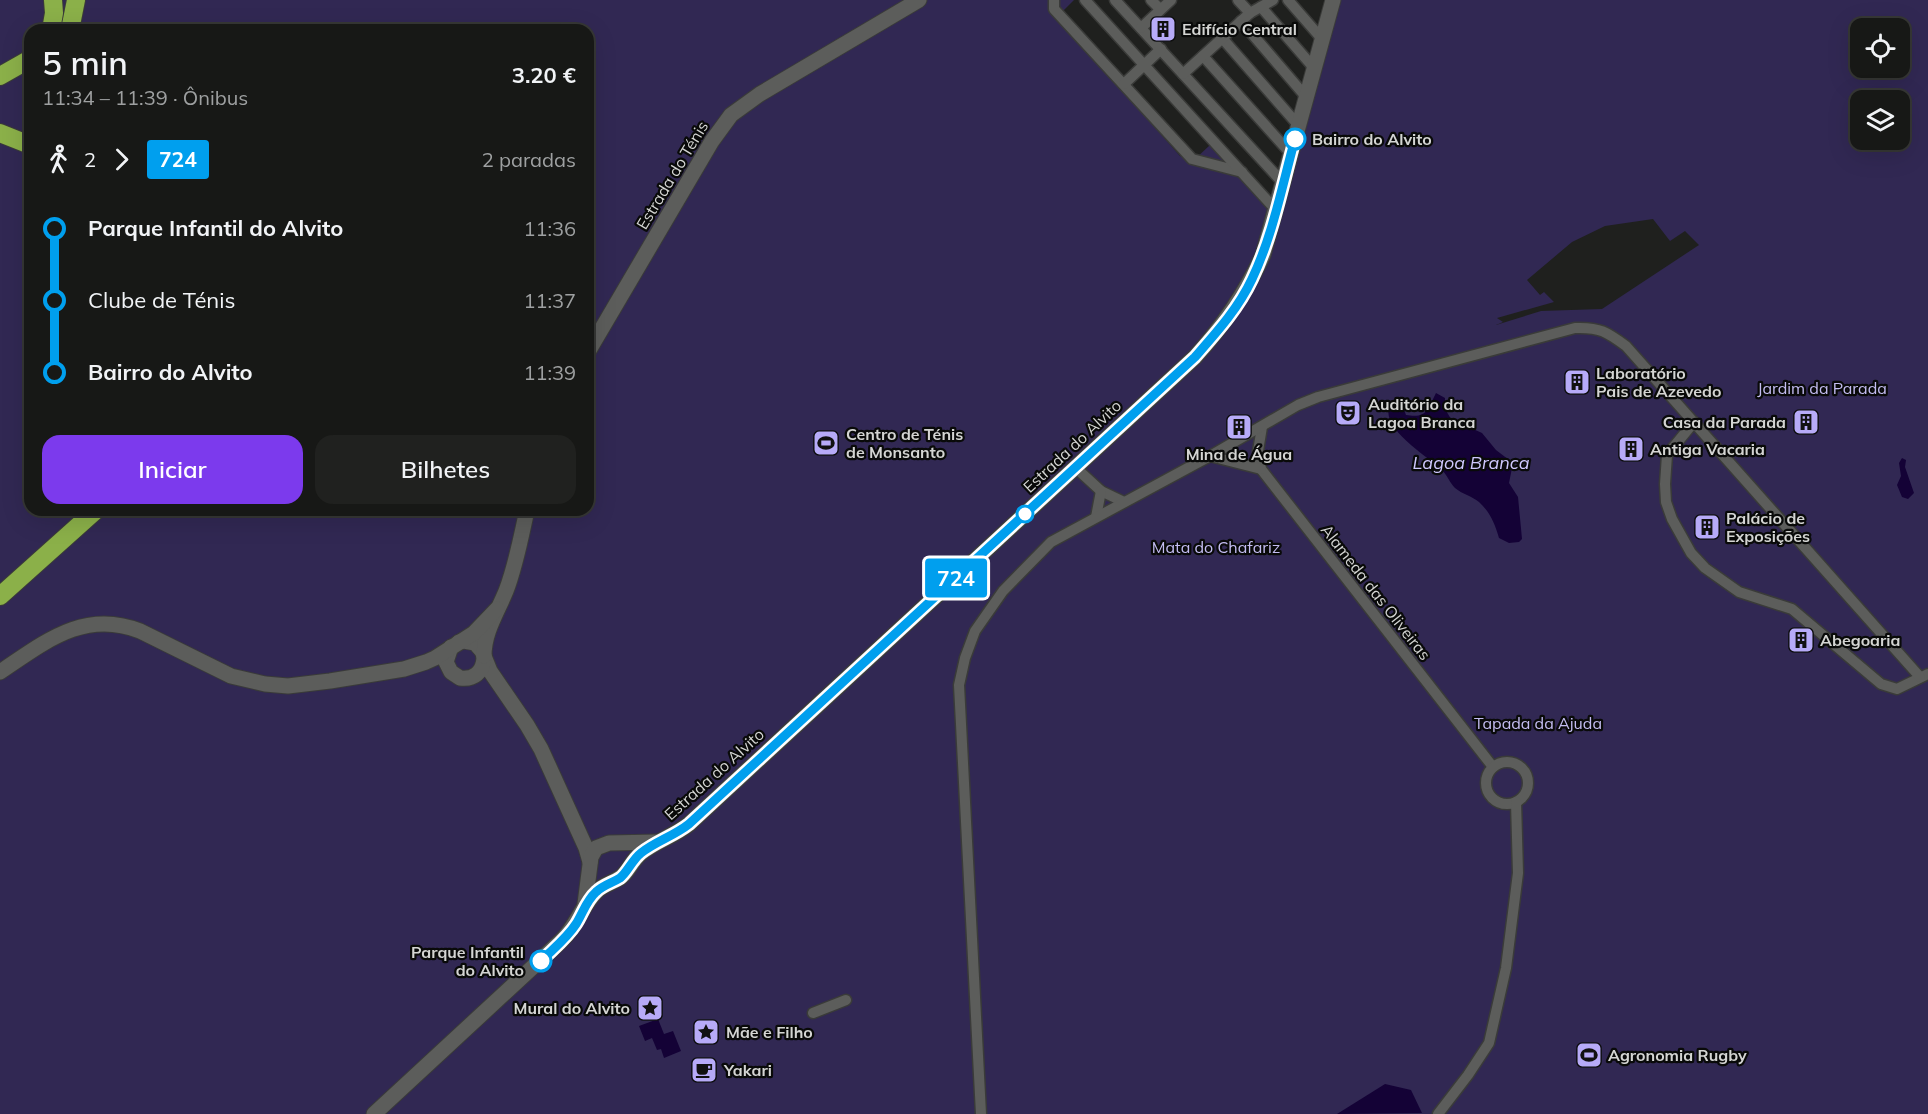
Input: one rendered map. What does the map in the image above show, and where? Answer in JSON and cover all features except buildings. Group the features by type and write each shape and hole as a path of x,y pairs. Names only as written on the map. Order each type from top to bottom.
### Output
{"highway":[{"path":"52,24 53,0"},
{"path":"71,24 76,0"},
{"path":"0,76 24,62"},
{"path":"0,133 24,143"},
{"path":"0,596 89,516"}],"street":[{"name":"Estrada do Ténis","path":"594,342 712,141 732,115 760,94 919,0"},
{"path":"1054,0 1054,9 1192,159 1242,172"},
{"path":"1084,0 1276,210"},
{"path":"1115,0 1284,184"},
{"path":"1151,0 1160,9"},
{"path":"1141,28 1171,0"},
{"path":"1238,0 1250,13"},
{"path":"1183,74 1250,13 1273,0"},
{"path":"1288,0 1323,39"},
{"name":"Estrada do Alvito","path":"374,1114 562,940 601,887 622,876 627,867 642,852 657,842 673,836 689,824 1076,468 1195,357 1221,328 1251,282 1263,255 1323,39 1331,2"},
{"path":"1261,7 1314,68"},
{"path":"1241,21 1307,98"},
{"path":"1222,38 1299,126"},
{"path":"1124,84 1161,49"},
{"path":"1203,56 1291,154"},
{"path":"981,1114 959,685 965,658 975,631 1003,591 1051,542 1299,405 1318,397 1575,328 1594,327 1606,331 1626,346 1924,676 1897,689 1881,684 1792,609 1739,592 1705,568 1691,553 1672,519 1666,502 1665,484 1667,454 1694,422"},
{"path":"1210,456 1261,469 1258,451 1262,427"},
{"path":"1076,468 1101,491 1124,502"},
{"name":"Alameda das Oliveiras","path":"1261,469 1493,767"},
{"path":"1096,517 1101,491"},
{"path":"460,677 479,672 484,657 486,637 515,563 526,516"},
{"path":"0,672 72,628 110,623 126,625 140,631 231,676 265,684 288,686 330,681 404,669 435,658 474,633 497,609"},
{"path":"455,644 475,643 542,749 590,864 601,879 612,881"},
{"path":"455,644 446,662 460,677"},
{"path":"404,669 439,670 489,686 513,705"},
{"path":"1508,762 1523,769 1528,784 1524,795 1516,802 1500,803 1488,792 1486,782 1493,767 1508,762"},
{"path":"1438,1114 1468,1076 1489,1043 1506,968 1518,873 1516,802"},
{"path":"571,814 592,836 624,850 628,861 627,867"},
{"name":"Estrada do Alvito","path":"612,843 657,842"},
{"path":"590,864 596,848 612,843"},
{"name":"Estrada do Alvito","path":"585,906 590,864"},
{"path":"813,1013 846,1000"}],"green space":[{"path":"0,0 1074,0 1057,17 1180,156 1193,161 1210,145 1276,216 1329,0 1928,0 1928,1114 0,1114","holes":["1653,219 1670,241 1685,231 1699,245 1602,309 1541,311 1496,325 1503,322 1497,318 1554,302 1544,292 1540,295 1527,280 1572,242 1605,226"]}],"water":[{"name":"Lagoa Branca","path":"1436,393 1445,398 1445,409 1451,419 1482,433 1496,450 1513,463 1509,483 1518,497 1522,539 1519,542 1509,543 1499,538 1492,518 1483,506 1455,488 1442,470 1404,439 1390,420 1389,410 1393,401 1403,407 1406,415 1419,415 1429,408"},
{"path":"1902,458 1906,460 1905,467 1914,493 1908,499 1902,497 1897,485 1901,476 1899,463"},
{"path":"658,1019 664,1034 673,1031 681,1051 664,1058 661,1049 657,1050 652,1038 645,1041 639,1026"},
{"path":"1385,1084 1411,1090 1422,1113 1337,1114"}],"bus line":[{"name":"724","path":"541,961 568,934 591,897 601,887 622,876 627,867 642,852 657,842 673,836 689,824 1195,357 1221,328 1251,282 1263,255 1295,139"}],"place":[{"name":"Edifício Central","path":"1163,29"},
{"name":"Bairro do Alvito","path":"1295,139"},
{"name":"Laboratório Pais de Azevedo","path":"1577,382"},
{"name":"Auditório da Lagoa Branca","path":"1348,413"},
{"name":"Casa da Parada","path":"1806,422"},
{"name":"Mina de Água","path":"1239,427"},
{"name":"Centro de Ténis de Monsanto","path":"826,443"},
{"name":"Antiga Vacaria","path":"1631,449"},
{"name":"Palácio de Exposições","path":"1707,527"},
{"name":"Abegoaria","path":"1801,640"},
{"name":"Parque Infantil do Alvito","path":"541,961"},
{"name":"Mural do Alvito","path":"650,1008"},
{"name":"Mãe e Filho","path":"706,1032"},
{"name":"Agronomia Rugby","path":"1589,1055"},
{"name":"Yakari","path":"704,1070"}],"park label":[{"name":"Jardim da Parada","path":"1822,388"},
{"name":"Mata do Chafariz","path":"1216,547"},
{"name":"Tapada da Ajuda","path":"1538,723"}]}
